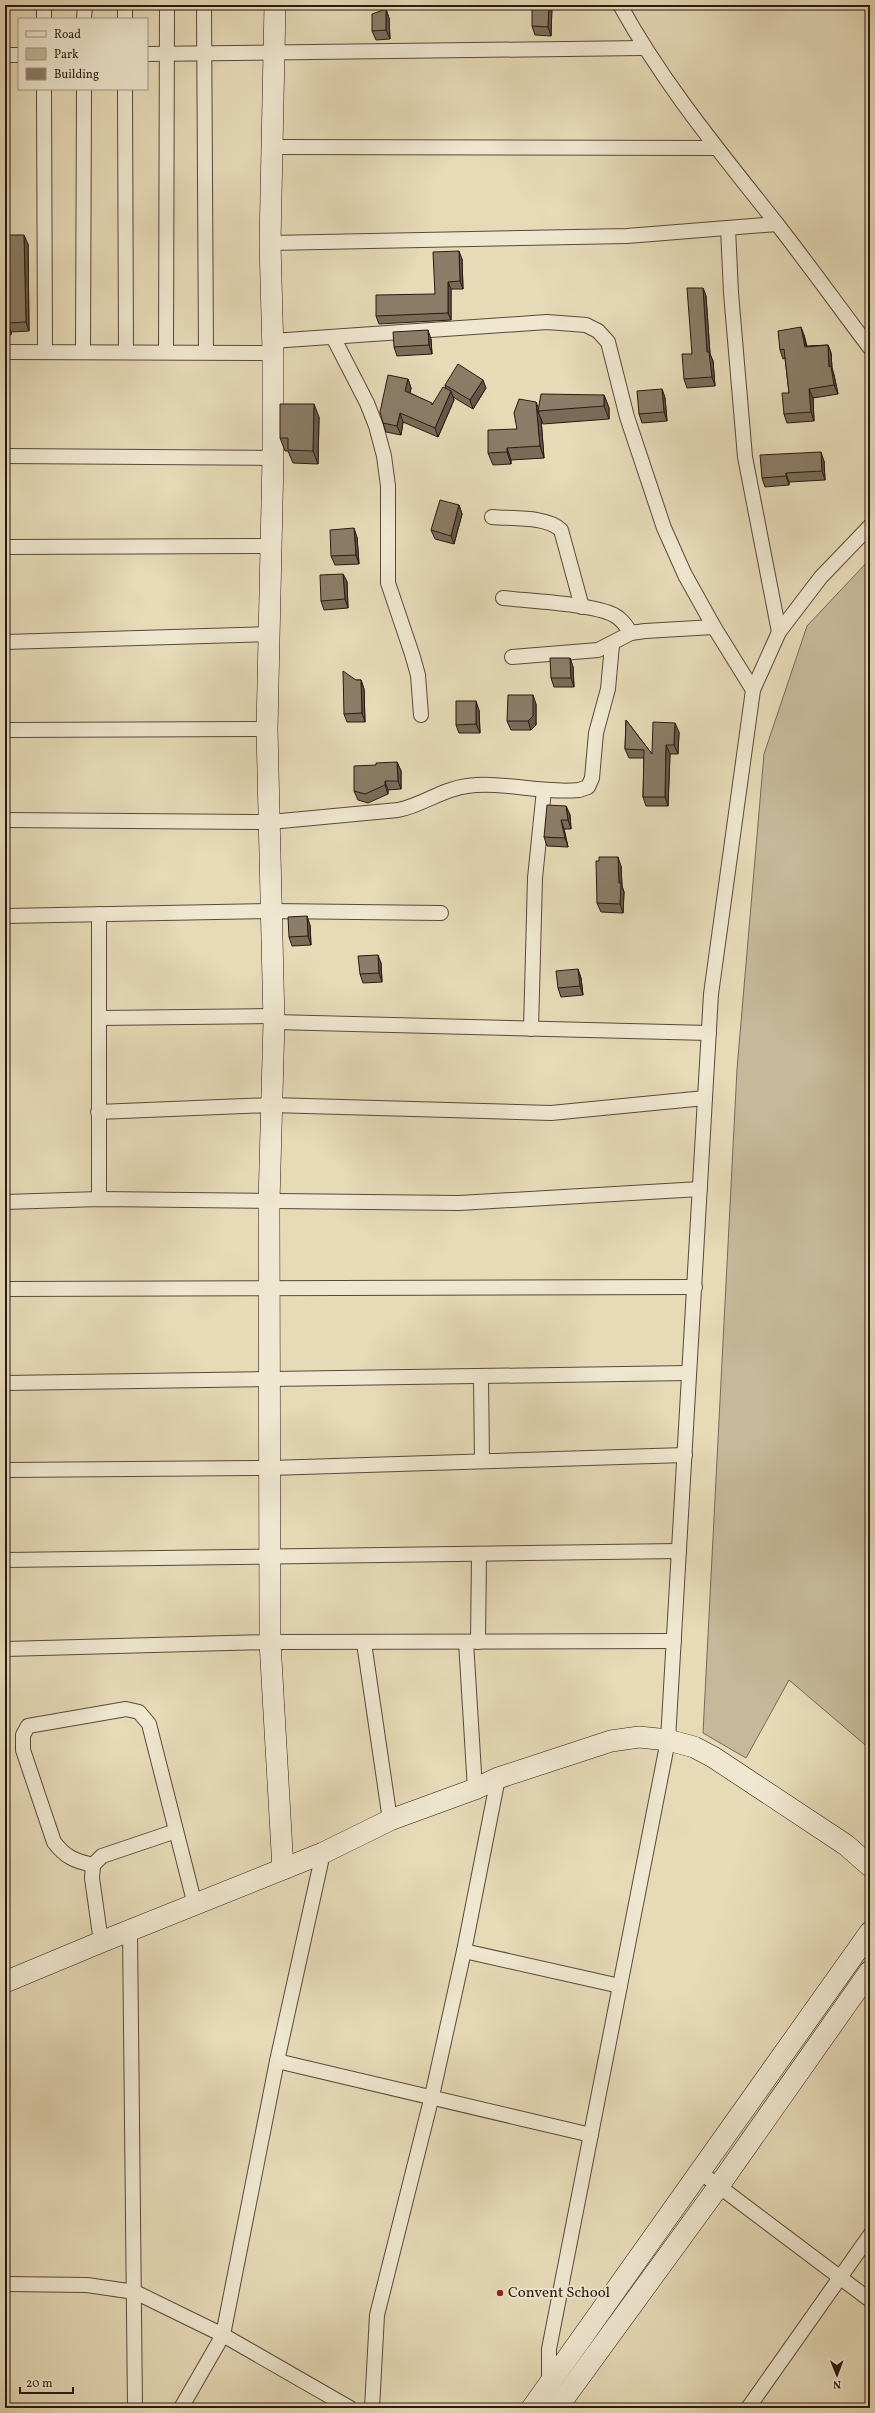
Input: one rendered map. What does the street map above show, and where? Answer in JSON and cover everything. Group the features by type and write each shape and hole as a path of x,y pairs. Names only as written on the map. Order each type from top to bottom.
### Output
{"street":[{"path":"44,5 44,18"},
{"path":"84,18 85,5"},
{"path":"125,5 125,18"},
{"path":"166,352 167,5"},
{"path":"204,5 206,352"},
{"path":"275,5 270,243 273,347 273,458 267,729 274,1019 269,1202 271,1381 270,1642 283,1869"},
{"path":"620,5 643,48 714,148 777,224 870,348"},
{"path":"148,54 275,51 643,48"},
{"path":"5,55 18,55"},
{"path":"44,90 45,352"},
{"path":"84,90 84,352"},
{"path":"125,90 126,352"},
{"path":"272,147 714,148"},
{"path":"270,243 627,236 777,224"},
{"path":"728,228 731,293 745,457 779,632"},
{"path":"5,352 206,352 273,347 333,337 547,322 586,325 598,331 608,342 630,424 664,528 685,575 714,628 753,690"},
{"path":"333,337 367,403 376,426 384,456 388,486 388,583 406,630 414,661 421,715"},
{"path":"5,456 273,458"},
{"path":"492,517 545,522 554,524 561,530 582,608"},
{"path":"870,526 821,577 779,632 753,690 711,994 668,1740 549,2349 548,2384 558,2406 718,2187 870,1971"},
{"path":"5,547 271,546"},
{"path":"503,598 582,608 613,614 621,619 631,633"},
{"path":"512,657 598,650 612,645 631,633 714,628"},
{"path":"5,642 270,634"},
{"path":"5,820 270,822 398,810 414,806 446,790 468,785 569,792 588,787 592,778 596,733 608,689 612,645"},
{"path":"5,730 267,729"},
{"path":"531,1029 535,878 544,790"},
{"path":"5,916 272,911 441,913"},
{"path":"99,914 99,1199"},
{"path":"99,1018 274,1019 531,1029 709,1033"},
{"path":"98,1112 271,1105 550,1113 705,1098"},
{"path":"5,1202 99,1199 459,1203 700,1189"},
{"path":"5,1289 695,1286"},
{"path":"5,1384 271,1381 690,1373"},
{"path":"481,1377 482,1461"},
{"path":"5,1470 270,1468 685,1455"},
{"path":"5,1560 679,1551"},
{"path":"474,1789 472,1642 480,1554"},
{"path":"5,1649 270,1642 364,1643 674,1641"},
{"path":"364,1643 390,1820"},
{"path":"93,1865 73,1860 62,1853 54,1842 23,1750 23,1735 28,1726 126,1709 139,1712 149,1724 195,1905"},
{"path":"5,1982 100,1942 323,1853 390,1820 474,1789 498,1778 611,1741 639,1738 668,1740 694,1747 713,1757 846,1845 870,1866"},
{"path":"372,2408 377,2315 432,2096 464,1951 498,1778"},
{"path":"100,1942 92,1878 93,1865 102,1856 176,1831"},
{"path":"180,2408 223,2334 277,2061 323,1853"},
{"path":"130,1930 135,2292 135,2408"},
{"path":"532,2408 870,1932"},
{"path":"464,1951 620,1986"},
{"path":"277,2061 432,2096 591,2135"},
{"path":"700,2172 870,2300"},
{"path":"748,2408 870,2235"},
{"path":"5,2284 87,2285 135,2292 223,2334 350,2408"}],"green space":[{"path":"870,559 870,1749 789,1680 746,1758 703,1733 737,1069 764,754 807,626"}],"building":[{"path":"532,5 549,5 548,27 532,26"},
{"path":"386,9 386,30 372,31 372,14"},
{"path":"5,235 24,235 26,322 8,323 8,326 5,326"},
{"path":"459,251 460,281 448,282 448,313 376,316 376,295 435,294 433,252"},
{"path":"687,288 703,288 707,352 709,352 712,377 684,379 682,354 692,354"},
{"path":"801,327 805,347 828,345 829,367 831,366 834,385 809,389 811,412 784,414 782,393 789,393 784,349 780,350 778,331"},
{"path":"428,330 429,345 394,347 393,332"},
{"path":"458,364 483,380 470,400 445,385"},
{"path":"388,375 408,379 405,391 432,403 432,405 443,387 451,391 435,428 400,413 397,426 383,423 380,412"},
{"path":"662,389 664,412 639,414 637,391"},
{"path":"541,394 604,395 604,406 538,411"},
{"path":"519,399 536,402 540,446 507,448 507,452 488,453 488,430 517,429 514,413"},
{"path":"280,404 314,404 313,451 288,450 288,438 280,438"},
{"path":"821,452 822,471 786,473 786,476 762,478 760,455"},
{"path":"440,500 459,505 451,536 431,530"},
{"path":"354,528 356,555 331,556 330,530"},
{"path":"343,574 345,599 321,601 320,575"},
{"path":"550,658 570,658 571,678 551,678"},
{"path":"343,671 356,680 361,680 362,713 344,714"},
{"path":"508,695 533,695 533,716 528,721 507,721"},
{"path":"456,701 476,701 476,724 456,725"},
{"path":"626,720 652,754 653,722 675,723 674,745 666,745 665,797 643,797 644,750 625,749"},
{"path":"397,762 398,781 385,781 385,785 365,794 354,791 354,766"},
{"path":"547,805 566,806 568,820 561,820 565,838 544,837"},
{"path":"599,857 618,857 619,883 621,883 620,904 597,903 596,861 599,861"},
{"path":"307,916 308,936 289,937 288,917"},
{"path":"378,955 379,973 360,974 358,956"},
{"path":"578,969 580,986 558,988 556,971"}],"place":[{"name":"Convent School","path":"500,2293"}]}
